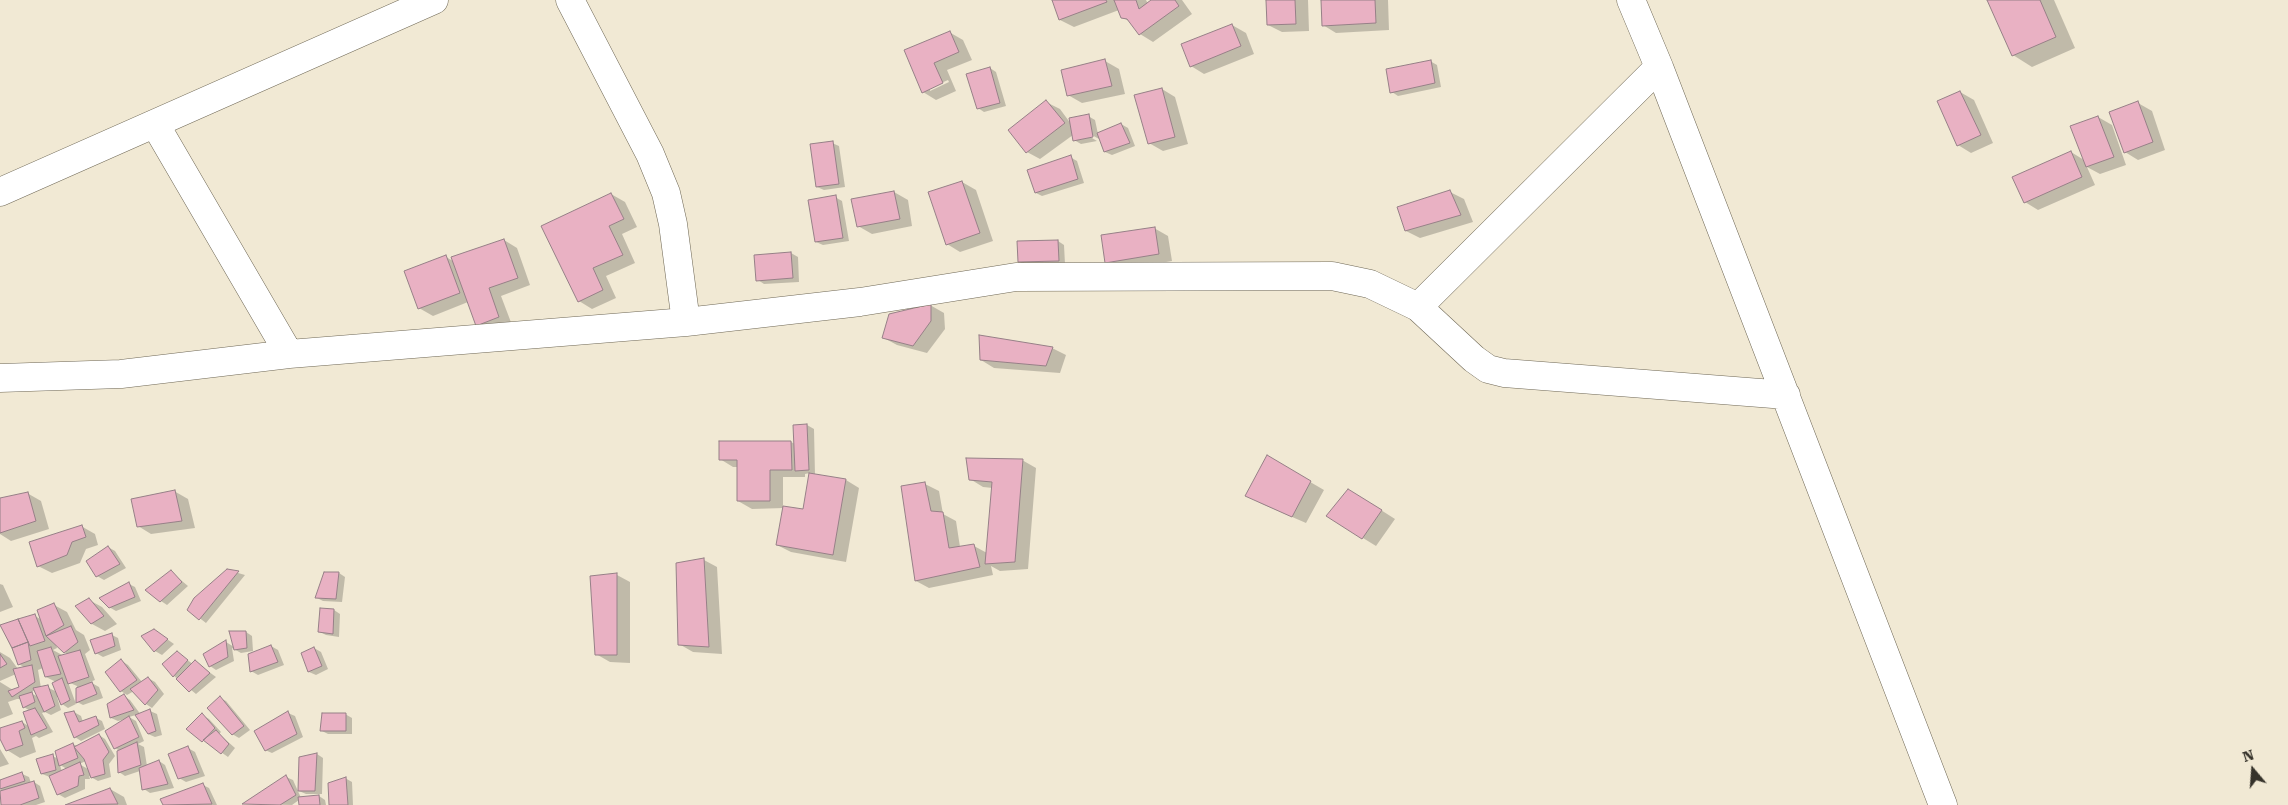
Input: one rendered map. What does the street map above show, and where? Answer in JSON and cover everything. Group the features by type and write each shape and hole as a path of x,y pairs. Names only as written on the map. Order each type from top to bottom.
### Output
{"street":[{"path":"0,192 434,0"},
{"path":"570,0 650,154 666,193 674,224 686,322"},
{"path":"1631,0 1659,67 1943,805"},
{"path":"1418,307 1659,67"},
{"path":"155,124 289,354"},
{"path":"0,378 121,374 289,354 686,322 860,302 1016,277 1332,276 1370,284 1418,307 1474,359 1488,369 1504,373 1786,396"}],"building":[{"path":"1052,0 1106,0 1107,2 1059,20"},
{"path":"1114,0 1136,0 1139,9 1151,0 1175,0 1179,6 1139,35 1127,19 1121,18"},
{"path":"1266,0 1295,0 1296,24 1267,25"},
{"path":"1321,0 1375,0 1376,23 1322,26"},
{"path":"1987,0 2040,0 2056,37 2012,56"},
{"path":"1232,24 1241,46 1190,67 1181,44"},
{"path":"950,31 959,52 934,63 943,83 922,93 904,50"},
{"path":"1105,59 1112,86 1067,96 1061,70"},
{"path":"1431,60 1435,83 1390,93 1386,69"},
{"path":"990,67 1000,103 977,109 966,74"},
{"path":"1162,88 1175,137 1148,144 1134,95"},
{"path":"1960,91 1981,135 1957,146 1937,101"},
{"path":"1046,100 1065,123 1026,153 1008,130"},
{"path":"2138,101 2153,142 2124,153 2109,112"},
{"path":"1089,114 1093,137 1073,141 1069,118"},
{"path":"2098,116 2114,157 2086,167 2070,126"},
{"path":"1121,123 1130,143 1104,152 1097,133"},
{"path":"833,141 839,184 816,187 810,144"},
{"path":"2071,151 2082,177 2024,203 2012,177"},
{"path":"1071,155 1078,179 1035,193 1027,170"},
{"path":"962,181 980,233 946,245 928,192"},
{"path":"1450,190 1461,215 1405,231 1397,207"},
{"path":"894,191 900,219 857,227 851,199"},
{"path":"611,193 624,219 609,226 623,255 593,268 603,290 578,302 541,226"},
{"path":"836,195 843,238 815,242 808,200"},
{"path":"1155,227 1159,254 1105,263 1101,235"},
{"path":"504,239 518,278 489,288 499,317 476,326 451,257"},
{"path":"1058,240 1059,261 1018,262 1017,241"},
{"path":"791,252 793,278 756,281 754,255"},
{"path":"446,255 460,293 418,309 404,271"},
{"path":"931,304 931,321 913,346 882,338 889,314"},
{"path":"979,335 1053,347 1046,366 980,360"},
{"path":"807,424 809,470 795,471 793,425"},
{"path":"719,441 791,441 792,470 770,470 770,501 737,501 737,460 719,460"},
{"path":"1267,455 1311,481 1292,517 1245,496"},
{"path":"966,458 1023,459 1015,562 985,564 992,482 969,480"},
{"path":"809,473 846,479 833,555 776,545 783,506 803,509"},
{"path":"925,482 931,511 943,512 949,548 974,544 980,567 915,581 901,486"},
{"path":"1348,489 1382,510 1362,539 1326,516"},
{"path":"175,490 182,521 137,527 131,499"},
{"path":"28,492 36,521 0,533 0,498"},
{"path":"82,525 86,537 72,542 67,555 37,567 29,542"},
{"path":"108,546 120,564 96,577 86,561"},
{"path":"704,558 709,647 678,645 676,563"},
{"path":"227,569 239,571 199,620 187,610 194,598"},
{"path":"171,570 182,582 160,602 145,590"},
{"path":"324,572 339,572 336,599 315,598"},
{"path":"617,573 617,655 595,655 590,576"},
{"path":"129,582 135,597 109,608 99,598"},
{"path":"89,598 104,616 91,624 75,606"},
{"path":"54,603 64,625 46,636 37,610"},
{"path":"320,608 334,609 333,634 318,632"},
{"path":"35,614 45,641 30,646 18,619"},
{"path":"18,619 28,642 12,648 0,625"},
{"path":"71,626 78,642 64,653 46,636"},
{"path":"154,629 168,639 154,652 141,636"},
{"path":"229,631 246,631 247,648 234,650"},
{"path":"112,633 115,646 95,654 90,640"},
{"path":"226,640 228,657 209,667 203,654"},
{"path":"28,642 31,660 18,665 12,648"},
{"path":"271,645 278,662 250,672 248,654"},
{"path":"51,647 61,674 45,677 37,651"},
{"path":"314,647 322,666 308,672 301,653"},
{"path":"80,650 89,677 68,684 58,656"},
{"path":"177,651 188,660 173,677 162,664"},
{"path":"0,654 7,664 0,668"},
{"path":"121,659 137,680 120,692 105,672"},
{"path":"195,660 210,673 189,692 176,679"},
{"path":"32,665 35,682 12,697 8,691 19,687 13,669"},
{"path":"148,677 158,690 145,705 130,689"},
{"path":"62,678 70,700 61,705 52,683"},
{"path":"92,682 97,694 76,703 76,688"},
{"path":"48,685 55,706 44,712 33,688"},
{"path":"32,692 35,702 23,708 19,696"},
{"path":"124,694 134,710 110,718 107,704"},
{"path":"220,696 244,726 232,735 207,708"},
{"path":"35,708 47,728 31,735 23,712"},
{"path":"150,709 156,731 148,734 135,715"},
{"path":"74,711 79,722 96,716 99,725 74,738 64,713"},
{"path":"288,711 297,734 265,751 254,731"},
{"path":"202,713 215,728 202,742 186,729"},
{"path":"322,713 346,713 346,731 320,731"},
{"path":"129,716 139,737 114,749 105,731"},
{"path":"22,721 25,728 19,731 23,745 6,751 0,739 0,728"},
{"path":"216,730 229,744 221,754 203,740"},
{"path":"99,734 109,752 103,760 105,774 91,778 84,759 74,747"},
{"path":"137,742 141,765 118,773 117,751"},
{"path":"73,743 78,758 59,766 55,751"},
{"path":"188,746 199,773 178,779 168,754"},
{"path":"317,753 315,791 298,791 299,757"},
{"path":"53,754 56,770 41,774 36,759"},
{"path":"159,760 168,784 142,790 139,768"},
{"path":"80,762 84,775 79,776 78,786 57,795 49,776"},
{"path":"22,772 25,781 0,789 0,780"},
{"path":"286,775 296,795 280,805 242,804"},
{"path":"346,777 348,805 329,805 328,783"},
{"path":"34,781 39,798 20,805 1,805 0,791"},
{"path":"203,783 212,804 163,805 160,799"},
{"path":"110,788 118,804 65,805"},
{"path":"319,795 320,805 299,805 298,797"}]}
